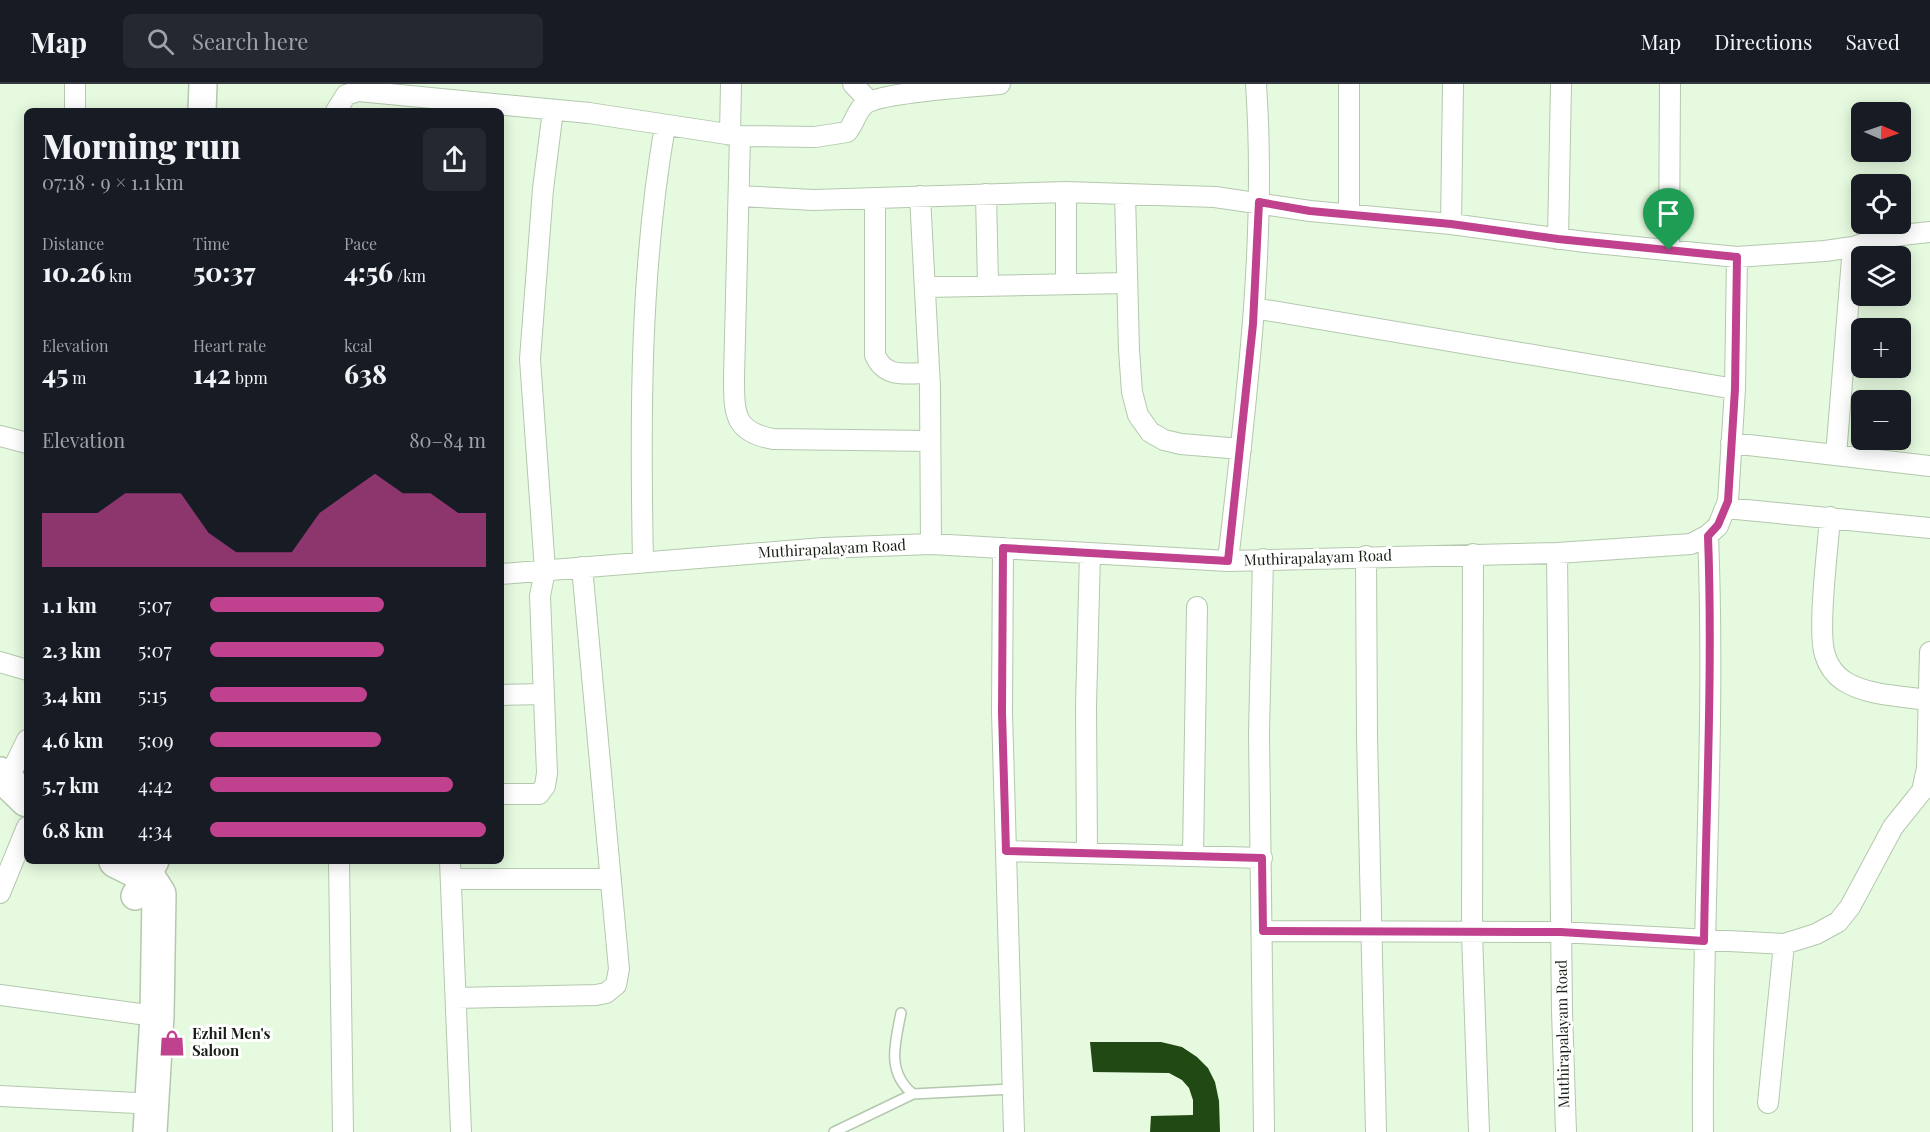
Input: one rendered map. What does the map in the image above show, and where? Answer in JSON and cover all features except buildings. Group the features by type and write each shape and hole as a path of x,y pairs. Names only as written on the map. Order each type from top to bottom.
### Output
{"highway":[{"path":"105,864 109,872 146,878"},
{"path":"121,864 146,878 159,894 157,1016 150,1132"},
{"path":"135,1117 141,929 146,878"}],"street":[{"path":"75,84 75,108"},
{"path":"202,108 203,84"},
{"path":"731,84 739,196 734,398 741,425 749,433 773,439 930,441"},
{"path":"853,84 869,101"},
{"path":"338,108 346,95 358,91 443,104 589,113 735,136 839,135 852,127 859,111 869,101 907,89 1000,84"},
{"path":"1228,561 1254,308 1260,140 1256,84"},
{"path":"1349,84 1349,214"},
{"path":"1451,224 1453,84"},
{"path":"1558,239 1561,84"},
{"path":"1669,250 1670,84"},
{"path":"504,794 539,794 545,786 547,773 540,596 545,570 530,359 542,200 553,110"},
{"path":"643,562 641,452 645,300 657,172 665,126"},
{"path":"739,196 814,200 1066,192 1125,194 1259,202 1558,239 1737,257 1851,247"},
{"path":"1066,192 1066,284"},
{"path":"986,194 987,285"},
{"path":"1125,194 1132,392 1138,415 1150,432 1164,440 1181,444 1241,449"},
{"path":"920,196 929,373 931,544"},
{"path":"875,198 875,356 879,367 886,371 897,374 929,373"},
{"path":"1856,246 1884,237 1926,232"},
{"path":"1557,553 1674,547 1691,544 1708,536 1718,525 1726,508 1735,389 1737,257"},
{"path":"1836,455 1851,271"},
{"path":"924,287 1127,283"},
{"path":"1254,308 1735,389"},
{"path":"0,436 24,442"},
{"path":"1731,443 1930,466"},
{"path":"1726,508 1930,528"},
{"path":"1830,518 1822,634 1824,654 1831,669 1842,680 1860,688 1929,700"},
{"path":"1703,1132 1704,941 1711,713 1708,536"},
{"name":"Muthirapalayam Road","path":"504,574 823,548 931,544 1228,561 1557,553 1561,932 1566,1132"},
{"path":"1003,548 1002,712 1014,1132"},
{"path":"1087,851 1086,706 1090,554"},
{"path":"1473,554 1472,933 1479,1132"},
{"path":"1366,556 1370,932 1376,1132"},
{"path":"1263,559 1259,733 1264,1132"},
{"path":"456,998 596,995 606,993 616,985 619,969 582,567"},
{"path":"1193,855 1197,607"},
{"path":"1263,931 1561,932 1784,944 1816,934 1838,921 1850,907 1893,827 1922,791 1927,768 1930,652"},
{"path":"0,662 24,669"},
{"path":"504,695 543,694"},
{"path":"12,785 24,749"},
{"path":"0,893 24,834"},
{"path":"1006,851 1087,851 1262,858"},
{"path":"339,864 343,1132"},
{"path":"461,1132 451,870 611,879"},
{"path":"1768,1103 1784,944"},
{"path":"0,995 140,1014"},
{"path":"0,1095 135,1117"}],"lane":[{"path":"901,1012 896,1041 896,1071 901,1084 913,1095"},
{"path":"834,1132 913,1095 1012,1089"}],"place":[{"name":"Ezhil Men's Saloon","path":"172,1043"}],"route":[{"path":"1259,202 1310,211 1451,224 1558,239 1669,250 1737,257 1735,389 1728,501 1718,525 1708,536 1711,618 1710,737 1704,941 1561,932 1263,931 1262,858 1087,851 1006,851 1002,712 1003,548 1228,561 1253,324 1259,244 1259,202"}]}
